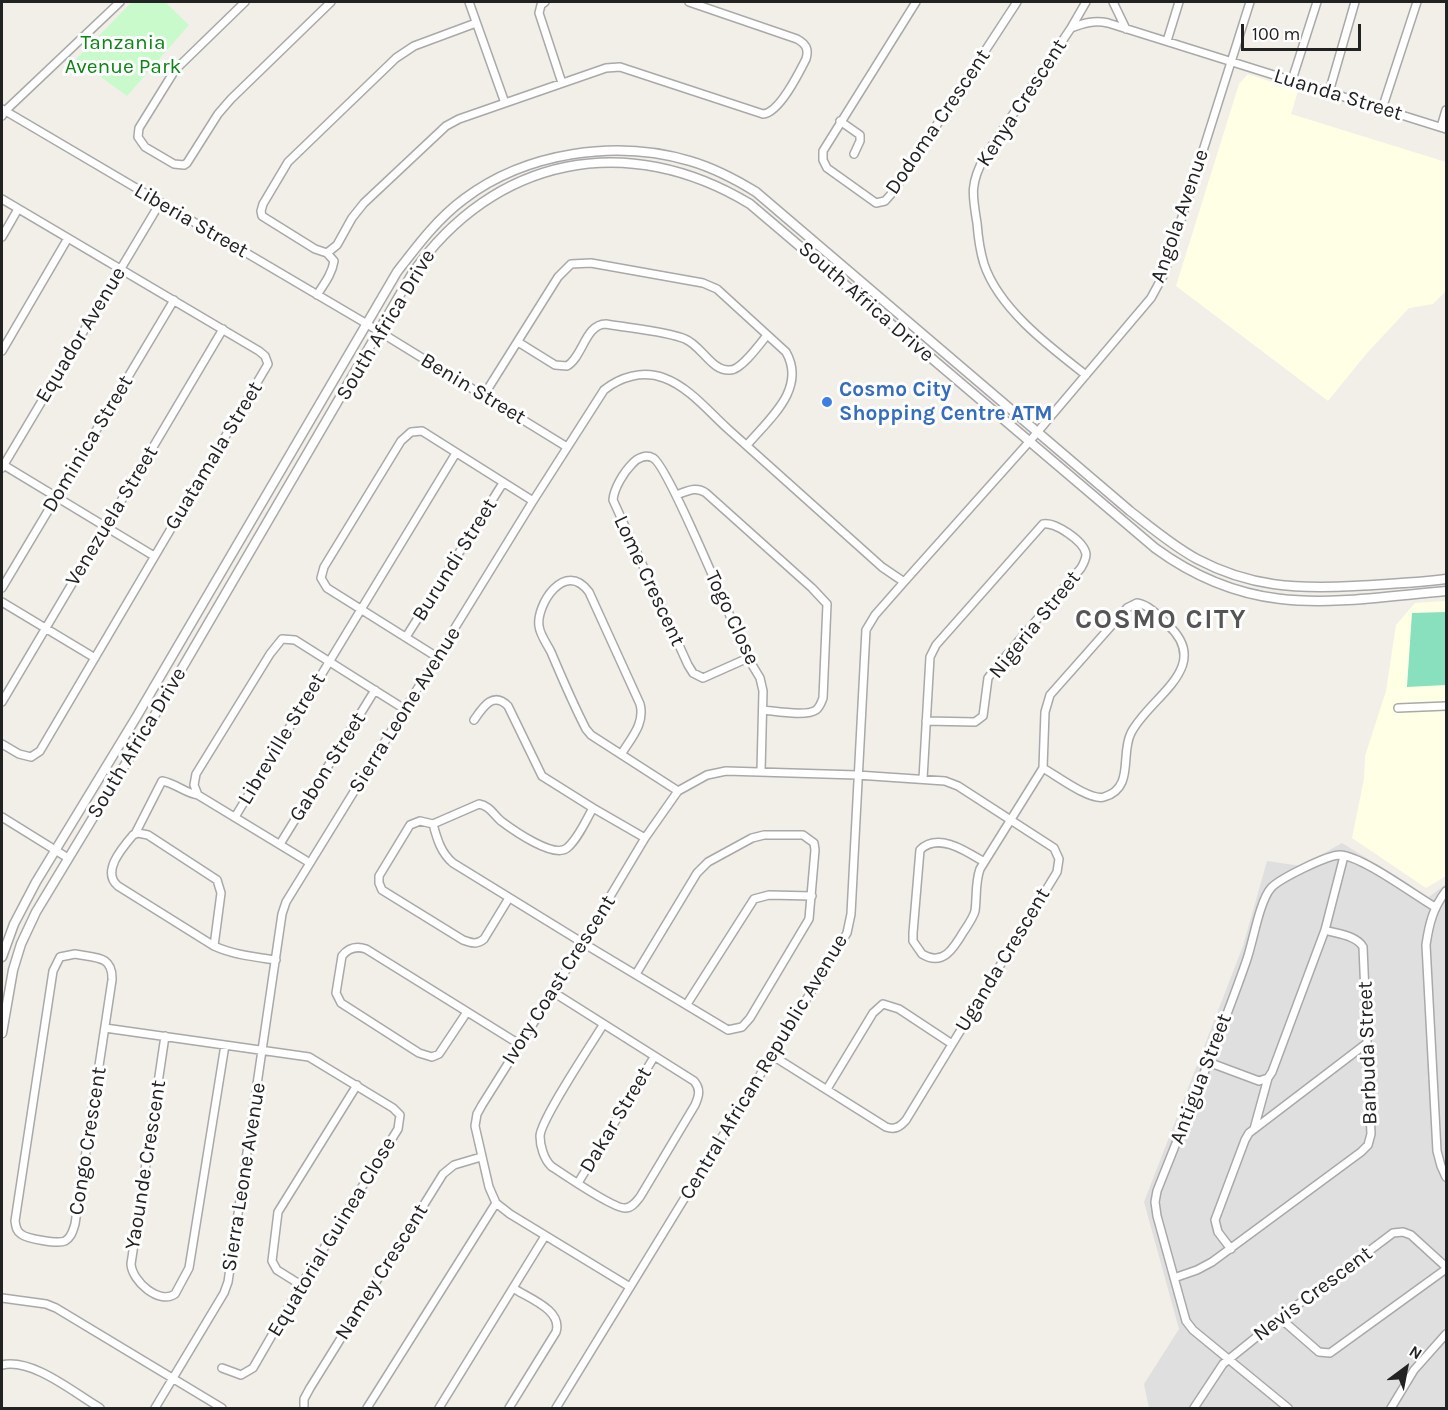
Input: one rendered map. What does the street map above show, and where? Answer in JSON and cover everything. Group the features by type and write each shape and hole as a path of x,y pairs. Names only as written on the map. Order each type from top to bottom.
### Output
{"street":[{"path":"3,112 120,2"},
{"path":"245,2 175,70 139,128 138,137 141,143 174,164 187,163 218,114 231,99 331,2"},
{"path":"469,2 505,103"},
{"path":"545,2 541,4 539,12 562,82"},
{"path":"327,253 337,245 352,218 364,203 446,126 459,119 606,68 620,66 763,114 772,112 806,59 808,52 804,43 689,2"},
{"name":"Dodoma Crescent","path":"916,2 823,151 823,160 827,168 876,203 885,201 893,192 1017,2"},
{"path":"1071,27 1086,2"},
{"path":"1113,2 1126,29"},
{"path":"1167,41 1179,2"},
{"name":"Angola Avenue","path":"1038,431 1151,297 1164,274 1250,2"},
{"path":"1292,81 1317,2"},
{"path":"1329,92 1355,2"},
{"path":"1382,109 1417,2"},
{"name":"Kenya Crescent","path":"1086,375 1019,318 985,267 973,194 976,172 1071,27 1098,21 1230,62"},
{"path":"317,295 331,274 334,261 327,253 315,249 262,216 263,204 288,162 396,58 414,46 476,23"},
{"name":"Luanda Street","path":"1230,62 1444,128"},
{"path":"1444,128 1446,110"},
{"name":"Liberia Street","path":"3,112 380,333"},
{"path":"840,122 860,135 860,141 854,154"},
{"name":"South Africa Drive","path":"2,957 14,924 56,850 397,272 445,215 474,192 509,173 532,164 564,156 628,150 689,161 710,168 756,192 1159,534 1189,555 1228,573 1265,584 1299,588 1407,584 1446,579"},
{"name":"South Africa Drive","path":"2,1033 11,979 21,944 36,912 380,333 412,274 428,251 456,223 477,207 518,183 548,172 582,164 618,161 640,163 673,169 729,191 750,204 1155,548 1183,567 1220,585 1256,596 1304,602 1446,591"},
{"name":"Guatamala Street","path":"2,199 260,351 267,360 267,368 38,754 31,757 26,756 2,744"},
{"name":"Equador Avenue","path":"2,466 160,203"},
{"path":"2,237 18,209"},
{"path":"2,351 68,238"},
{"path":"484,395 564,269 579,262 613,267 711,286 786,352 793,373 790,391 782,405 747,445"},
{"name":"Dominica Street","path":"2,588 174,300"},
{"path":"518,342 555,365 567,366 576,358 593,328 606,324 686,339 718,366 724,370 731,370 739,366 767,335"},
{"name":"Venezuela Street","path":"2,702 223,329"},
{"name":"Benin Street","path":"380,333 567,447"},
{"name":"Sierra Leone Avenue","path":"154,1408 224,1293 228,1282 284,907 532,501 604,390 625,378 648,374 664,378 682,388 882,567 904,582"},
{"path":"437,657 327,588 321,578 324,567 411,432 422,431 532,501"},
{"name":"Central African Republic Avenue","path":"556,1408 842,944 850,924 866,630 875,615 1038,431"},
{"name":"Libreville Street","path":"235,817 456,453"},
{"name":"Lome Crescent","path":"676,495 661,465 654,458 646,456 633,462 615,489 613,500 693,674 704,678 748,658"},
{"path":"2,466 154,556"},
{"name":"Burundi Street","path":"406,637 503,483"},
{"path":"676,495 700,489 827,604 824,687 820,706 807,714 763,710"},
{"name":"Togo Close","path":"676,495 748,658 760,678 763,691 761,771"},
{"name":"Nigeria Street","path":"923,779 926,721 930,657 944,633 1043,524 1056,525 1079,543 1086,555 1081,568 988,678 983,716 975,722 926,721"},
{"path":"622,753 641,722 643,713 640,704 590,592 584,584 577,580 563,581 556,587 545,605 539,626 586,729 591,735 678,791"},
{"path":"2,602 95,658"},
{"path":"984,862 962,849 946,844 930,844 920,850 912,933 913,941 922,954 932,958 943,957 955,947 974,915 977,876 1043,768 1045,712 1050,695 1127,608 1137,603 1148,607 1176,632 1182,643 1184,659 1182,668 1174,680 1131,734 1127,745 1125,775 1120,786 1106,796 1095,797 1043,768"},
{"path":"198,795 194,785 196,774 282,639 295,640 406,710"},
{"name":"Gabon Street","path":"280,844 375,690"},
{"path":"474,720 488,702 493,699 503,701 508,706 542,776 645,838"},
{"path":"1398,708 1446,706"},
{"name":"Ivory Coast Crescent","path":"496,1203 481,1157 475,1126 477,1114 583,944 645,838 678,791 715,773 761,771 857,776"},
{"name":"Uganda Crescent","path":"773,1056 886,1127 897,1128 906,1120 1058,868 1059,859 1054,848 954,784 923,779 857,776"},
{"path":"276,960 231,953 214,945 118,886 113,880 112,868 135,834 162,781 184,792 198,795 310,863"},
{"path":"509,898 484,939 480,943 474,943 463,940 382,890 379,876 407,829 414,822 433,824 479,804 490,809 501,821 540,845 552,851 561,852 569,847 593,808"},
{"path":"2,817 68,858"},
{"path":"433,824 447,858 583,944 728,1030 742,1027 804,930 809,919 812,896 814,843 803,835 764,835 752,838 702,867 636,974"},
{"path":"135,834 141,833 153,837 217,879 222,893 214,945"},
{"path":"1254,1129 1268,1077 1275,1068 1325,930 1344,856 1356,859 1435,908"},
{"name":"Antigua Street","path":"1288,1408 1186,1321 1157,1216 1155,1197 1245,964 1268,892 1283,880 1326,858 1344,856"},
{"path":"1446,891 1435,908 1428,930 1427,957 1437,1151 1446,1177"},
{"path":"687,1004 754,900 769,895 812,896"},
{"name":"Barbuda Street","path":"1174,1278 1204,1267 1231,1249 1368,1145 1371,1134 1363,947 1360,942 1325,930"},
{"path":"466,1012 439,1054 432,1057 419,1053 341,1003 336,993 342,956 358,946 366,949 519,1044"},
{"name":"Congo Crescent","path":"75,954 102,959 111,966 112,980 105,1028 73,1233 61,1242 26,1237 16,1228 16,1214 53,971 60,957 75,954"},
{"path":"553,992 694,1082 700,1093 636,1202 627,1208 611,1204 548,1163 541,1144 541,1132 546,1120 603,1025"},
{"path":"827,1089 873,1013 883,1004 899,1009 952,1044"},
{"name":"Equatorial Guinea Close","path":"105,1028 264,1049 314,1059 396,1110 400,1116 400,1125 301,1285 253,1368 241,1375 222,1368"},
{"name":"Yaounde Crescent","path":"165,1036 131,1264 132,1273 139,1283 164,1297 171,1297 175,1294 189,1268 225,1045"},
{"path":"1231,1249 1216,1227 1215,1215 1245,1140 1254,1129 1367,1043"},
{"name":"Dakar Street","path":"578,1183 654,1057"},
{"path":"1208,1062 1256,1080 1268,1077"},
{"path":"301,1285 278,1270 273,1261 278,1212 357,1085"},
{"name":"Namey Crescent","path":"304,1408 304,1399 310,1388 443,1174 454,1165 481,1157"},
{"path":"367,1408 496,1203 545,1236 630,1287"},
{"name":"Nevis Crescent","path":"1194,1408 1220,1366 1280,1318 1396,1232 1403,1232 1415,1238 1446,1268"},
{"path":"439,1408 545,1236"},
{"path":"1280,1318 1318,1352 1330,1353 1446,1268"},
{"path":"509,1408 556,1332 558,1324 550,1311 513,1288"},
{"path":"2,1298 46,1304 56,1308 222,1408"},
{"path":"1391,1408 1414,1370 1446,1334"},
{"path":"2,1365 8,1363 36,1369 100,1408"},
{"path":"84,1408 88,1401"}],"shaded area":[{"path":"1248,74 1298,91 1291,114 1446,162 1446,291 1433,304 1409,308 1367,353 1328,401 1176,286 1239,84"},
{"path":"1446,601 1446,876 1426,888 1352,838 1364,779 1365,756 1386,691 1396,625 1415,603"},
{"path":"1342,843 1429,897 1446,884 1446,1408 1149,1408 1144,1384 1179,1329 1144,1202 1243,946 1267,861 1301,866"}],"green space":[{"name":"Tanzania Avenue Park","path":"132,2 165,2 189,25 127,96 76,59"},
{"path":"1446,612 1446,685 1407,687 1412,613"}],"place":[{"name":"Cosmo City Shopping Centre ATM","path":"827,402"}],"district":[{"name":"COSMO CITY","path":"1161,620"}]}
